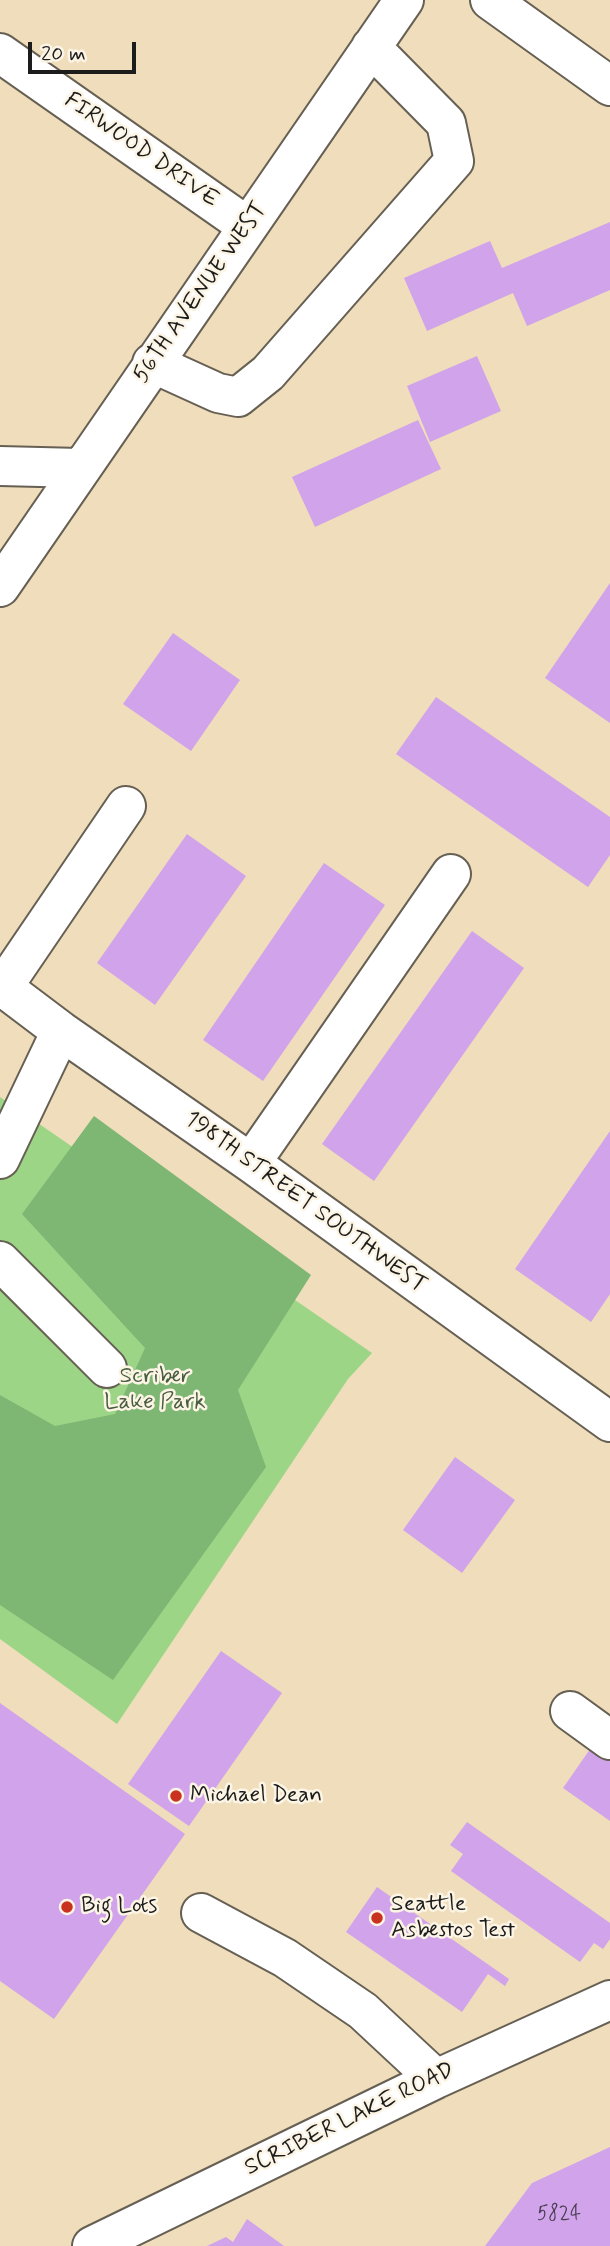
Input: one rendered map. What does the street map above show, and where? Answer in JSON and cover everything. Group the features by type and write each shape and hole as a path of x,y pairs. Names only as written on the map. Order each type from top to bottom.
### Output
{"street":[{"name":"56TH AVENUE WEST","path":"0,587 404,0"},
{"path":"490,0 610,86"},
{"path":"152,363 218,393 238,397 268,373 454,160 446,123 371,47"},
{"name":"FIRWOOD DRIVE","path":"0,53 247,226"},
{"path":"0,466 80,468"},
{"path":"1,986 126,806"},
{"path":"251,1163 451,874"},
{"name":"198TH STREET SOUTHWEST","path":"1,986 610,1423"},
{"path":"0,1159 61,1031"},
{"path":"0,1261 107,1368"},
{"path":"570,1711 610,1740"},
{"path":"201,1913 285,1958 363,2011 436,2079"},
{"name":"SCRIBER LAKE ROAD","path":"92,2246 436,2079 610,2000"}],"green space":[{"name":"Scriber Lake Park","path":"0,1097 372,1353 348,1379 117,1724 0,1639"},
{"name":"Scriber Lake Park","path":"94,1116 311,1275 238,1390 266,1467 113,1680 0,1605 0,1395 55,1426 115,1414 145,1348 22,1214"}],"building":[{"path":"610,222 610,290 527,326 513,293 427,331 404,278 490,241 502,268"},
{"path":"477,356 501,411 430,442 407,386"},
{"path":"418,420 441,469 315,527 292,477"},
{"path":"610,583 610,723 545,678"},
{"path":"173,633 240,680 191,751 123,704"},
{"path":"436,697 610,817 610,855 588,887 396,754"},
{"path":"187,834 246,876 155,1005 97,963"},
{"path":"324,863 385,905 263,1081 203,1040"},
{"path":"472,931 524,968 374,1181 322,1144"},
{"path":"610,1131 610,1294 591,1322 515,1269"},
{"path":"455,1457 515,1500 462,1573 403,1530"},
{"path":"221,1651 282,1693 189,1826 128,1784"},
{"name":"Big Lots","path":"0,1703 185,1834 54,2019 0,1981"},
{"path":"595,1742 610,1752 610,1821 563,1788"},
{"path":"467,1822 610,1923 610,1939 603,1949 594,1943 580,1962 451,1871 463,1854 450,1845"},
{"path":"377,1887 509,1979 505,1986 488,1974 462,2012 346,1932"},
{"path":"610,2147 610,2246 485,2246 532,2183"},
{"path":"247,2219 284,2246 207,2246 226,2237 233,2242"}],"place":[{"name":"Michael Dean","path":"176,1796"},
{"name":"Big Lots","path":"67,1907"},
{"name":"Seattle Asbestos Test","path":"377,1918"}]}
